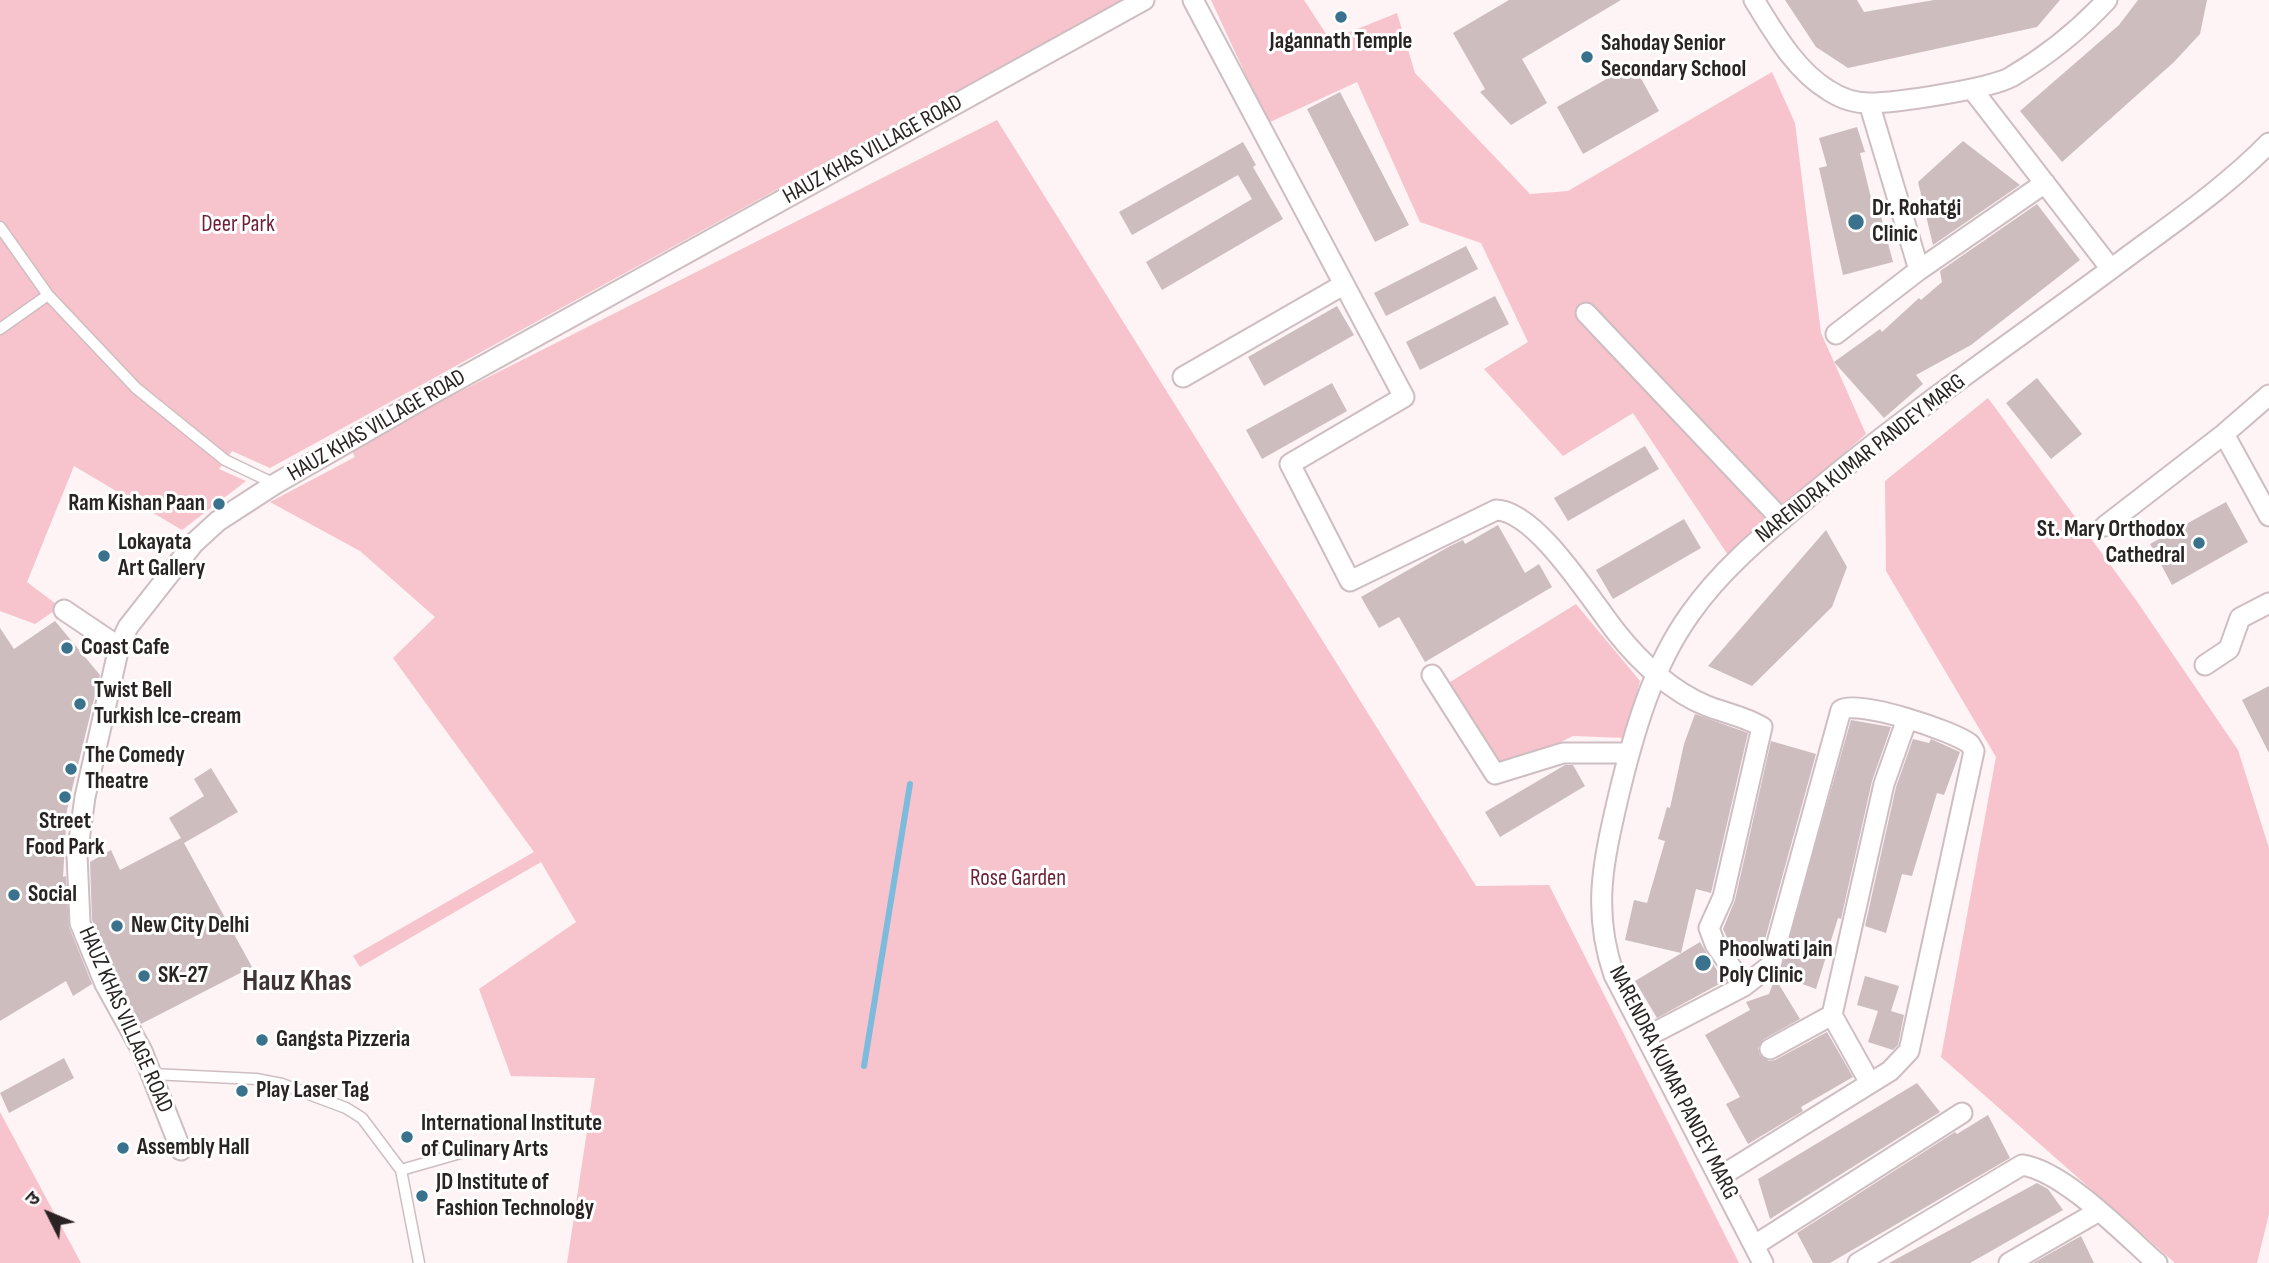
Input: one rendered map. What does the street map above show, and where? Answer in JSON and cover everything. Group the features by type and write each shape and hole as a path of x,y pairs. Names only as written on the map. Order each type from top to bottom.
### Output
{"street":[{"name":"HAUZ KHAS VILLAGE ROAD","path":"181,1150 152,1074 85,940 78,907 77,855 85,797 119,647 128,627 194,543 218,521 275,484 421,400 1144,0"},
{"path":"1193,0 1404,397 1290,464 1350,581 1496,510 1508,511 1545,542 1619,635 1657,674 1697,702 1755,723 1763,730 1723,897 1709,928 1715,944 1744,986"},
{"path":"1754,0 1782,44 1809,74 1827,90 1849,100 1869,103 1972,89 2009,78 2043,55 2107,0"},
{"path":"1972,89 2111,269"},
{"path":"1869,103 1919,270"},
{"name":"NARENDRA KUMAR PANDEY MARG","path":"1763,1263 1721,1176 1614,975 1604,945 1600,905 1607,847 1629,753 1657,674 1688,617 1711,586 1743,553 1857,456 2265,154"},
{"path":"1836,334 1919,270 2045,183"},
{"path":"1183,377 1343,285"},
{"path":"1587,313 1782,520"},
{"path":"2105,526 2224,434 2269,395"},
{"path":"2224,434 2269,516"},
{"path":"2205,665 2229,649 2240,618 2269,603"},
{"path":"64,610 119,647"},
{"path":"1432,675 1495,774 1563,753 1629,753"},
{"path":"1646,1037 1744,986 1765,971 1776,957 1841,710 1851,706 1908,719 1964,739 1974,751 1909,1051 1900,1063 1870,1083 1721,1176"},
{"path":"1870,1083 1832,1015 1884,784 1908,719"},
{"path":"1770,1049 1832,1015"},
{"path":"1755,1244 1962,1113"},
{"path":"1858,1263 2022,1166 2046,1171 2099,1211 2157,1263"},
{"path":"2009,1263 2099,1211"}],"lane":[{"path":"0,227 48,295 136,388 225,460 275,484"},
{"path":"0,329 48,295"},
{"path":"152,1074 256,1079 282,1084 346,1108 362,1118 401,1170 419,1263"},
{"path":"401,1170 478,1148"}],"green space":[{"name":"Deer Park","path":"0,0 1122,0 270,468 232,451 219,469 246,481 182,530 74,466 27,582 60,607 35,624 0,611"},
{"path":"1211,0 1304,0 1330,40 1397,13 1415,73 1530,194 1568,191 1772,72 1795,123 1821,333 1866,434 1728,555 1633,413 1563,456 1484,369 1528,342 1481,243 1420,222 1357,82 1268,123"},
{"name":"Rose Garden","path":"997,120 1476,886 1549,885 1739,1263 567,1263 595,1078 511,1076 479,989 576,922 541,862 360,967 353,956 534,852 393,658 435,617 360,551 270,502 355,457 350,447"},
{"path":"1988,398 2136,600 2238,750 2269,848 2269,1214 2257,1263 2175,1263 1941,1057 1996,757 1886,571 1885,481"},
{"path":"1576,604 1640,681 1626,738 1573,736 1491,777 1434,692"},
{"path":"0,1112 81,1263 0,1263"}],"building":[{"path":"1509,0 1621,0 1522,59 1547,103 1511,125 1480,92 1485,89 1453,33"},
{"path":"1785,0 1857,0 1864,12 1934,0 2060,0 2037,27 1848,68 1816,47"},
{"path":"2138,0 2207,0 2200,34 2174,62 2062,162 2020,111 2119,25"},
{"path":"1633,64 1659,111 1583,154 1557,107"},
{"path":"1340,92 1409,225 1375,242 1307,109"},
{"path":"1857,127 1865,152 1860,153 1874,210 1879,209 1893,262 1843,275 1819,168 1827,166 1819,138"},
{"path":"1963,141 2020,185 1933,245 1918,182"},
{"path":"1243,142 1256,165 1253,167 1283,219 1162,290 1146,262 1252,199 1238,175 1132,235 1119,212"},
{"path":"2037,204 2080,260 1971,345 1916,375 1923,384 1884,418 1834,362 1880,329 1882,332 1919,298 1921,300 1942,282 1940,271"},
{"path":"1466,246 1478,269 1386,316 1374,293"},
{"path":"1495,296 1509,324 1420,370 1406,342"},
{"path":"1337,306 1354,335 1264,386 1248,357"},
{"path":"2037,378 2082,434 2051,459 2006,403"},
{"path":"1332,383 1347,411 1262,459 1246,430"},
{"path":"1645,446 1659,469 1568,521 1554,498"},
{"name":"St. Mary Orthodox Cathedral","path":"2226,502 2248,542 2172,585 2150,544"},
{"path":"1684,519 1701,548 1613,599 1596,570"},
{"path":"1498,525 1525,573 1539,564 1552,587 1425,662 1399,617 1379,628 1361,597 1450,546 1463,540 1465,544"},
{"path":"1826,530 1847,567 1832,607 1752,686 1708,666"},
{"path":"55,621 100,675 67,810 63,877 66,876 69,927 92,984 73,996 66,981 0,1021 0,628 14,649"},
{"path":"2269,686 2269,753 2242,700"},
{"path":"1695,714 1748,733 1711,893 1696,889 1681,953 1625,940 1634,900 1647,903 1665,841 1658,839 1667,807 1670,808 1684,744"},
{"path":"1851,720 1891,727 1872,781 1841,919 1838,918 1816,989 1778,975"},
{"path":"1913,739 1929,743 1931,739 1960,752 1944,795 1937,793 1912,876 1902,874 1886,933 1865,926 1896,787"},
{"path":"1771,741 1816,754 1761,954 1729,942 1723,929 1735,900"},
{"path":"1565,765 1573,765 1585,786 1500,837 1485,812"},
{"path":"211,768 238,812 184,843 252,967 141,1024 116,979 92,920 90,862 111,850 120,870 181,838 169,818 204,796 194,779"},
{"path":"1700,942 1721,977 1721,983 1657,1018 1635,981"},
{"path":"1865,976 1899,986 1891,1011 1904,1015 1898,1045 1893,1050 1868,1042 1878,1011 1857,1005"},
{"path":"1775,978 1800,1019 1764,1039 1758,1048 1760,1055 1769,1061 1775,1060 1827,1032 1853,1077 1801,1107 1803,1111 1748,1144 1726,1104 1740,1097 1705,1035 1750,1010 1746,1002 1769,994"},
{"path":"64,1058 74,1078 9,1113 0,1093"},
{"path":"1917,1083 1940,1112 1770,1219 1758,1179"},
{"path":"1988,1115 2010,1158 1830,1263 1813,1263 1797,1233 1955,1132 1957,1134"},
{"path":"2037,1183 2048,1189 2063,1210 1970,1263 1889,1263"},
{"path":"2081,1236 2094,1263 2033,1263"}],"waterway":[{"path":"864,1066 910,784"}],"place":[{"name":"Jagannath Temple","path":"1341,17"},
{"name":"Sahoday Senior Secondary School","path":"1587,57"},
{"name":"Dr. Rohatgi Clinic","path":"1856,222"},
{"name":"Ram Kishan Paan","path":"219,504"},
{"name":"St. Mary Orthodox Cathedral","path":"2199,543"},
{"name":"Lokayata Art Gallery","path":"104,556"},
{"name":"Coast Cafe","path":"67,648"},
{"name":"Twist Bell Turkish Ice-cream","path":"80,704"},
{"name":"The Comedy Theatre","path":"71,769"},
{"name":"Street Food Park","path":"65,797"},
{"name":"Social","path":"14,895"},
{"name":"New City Delhi","path":"117,926"},
{"name":"Phoolwati Jain Poly Clinic","path":"1703,963"},
{"name":"SK-27","path":"144,976"},
{"name":"Gangsta Pizzeria","path":"262,1040"},
{"name":"Play Laser Tag","path":"242,1091"},
{"name":"International Institute of Culinary Arts","path":"407,1137"},
{"name":"Assembly Hall","path":"123,1148"},
{"name":"JD Institute of Fashion Technology","path":"422,1196"}],"district":[{"name":"Hauz Khas","path":"297,982"}]}
